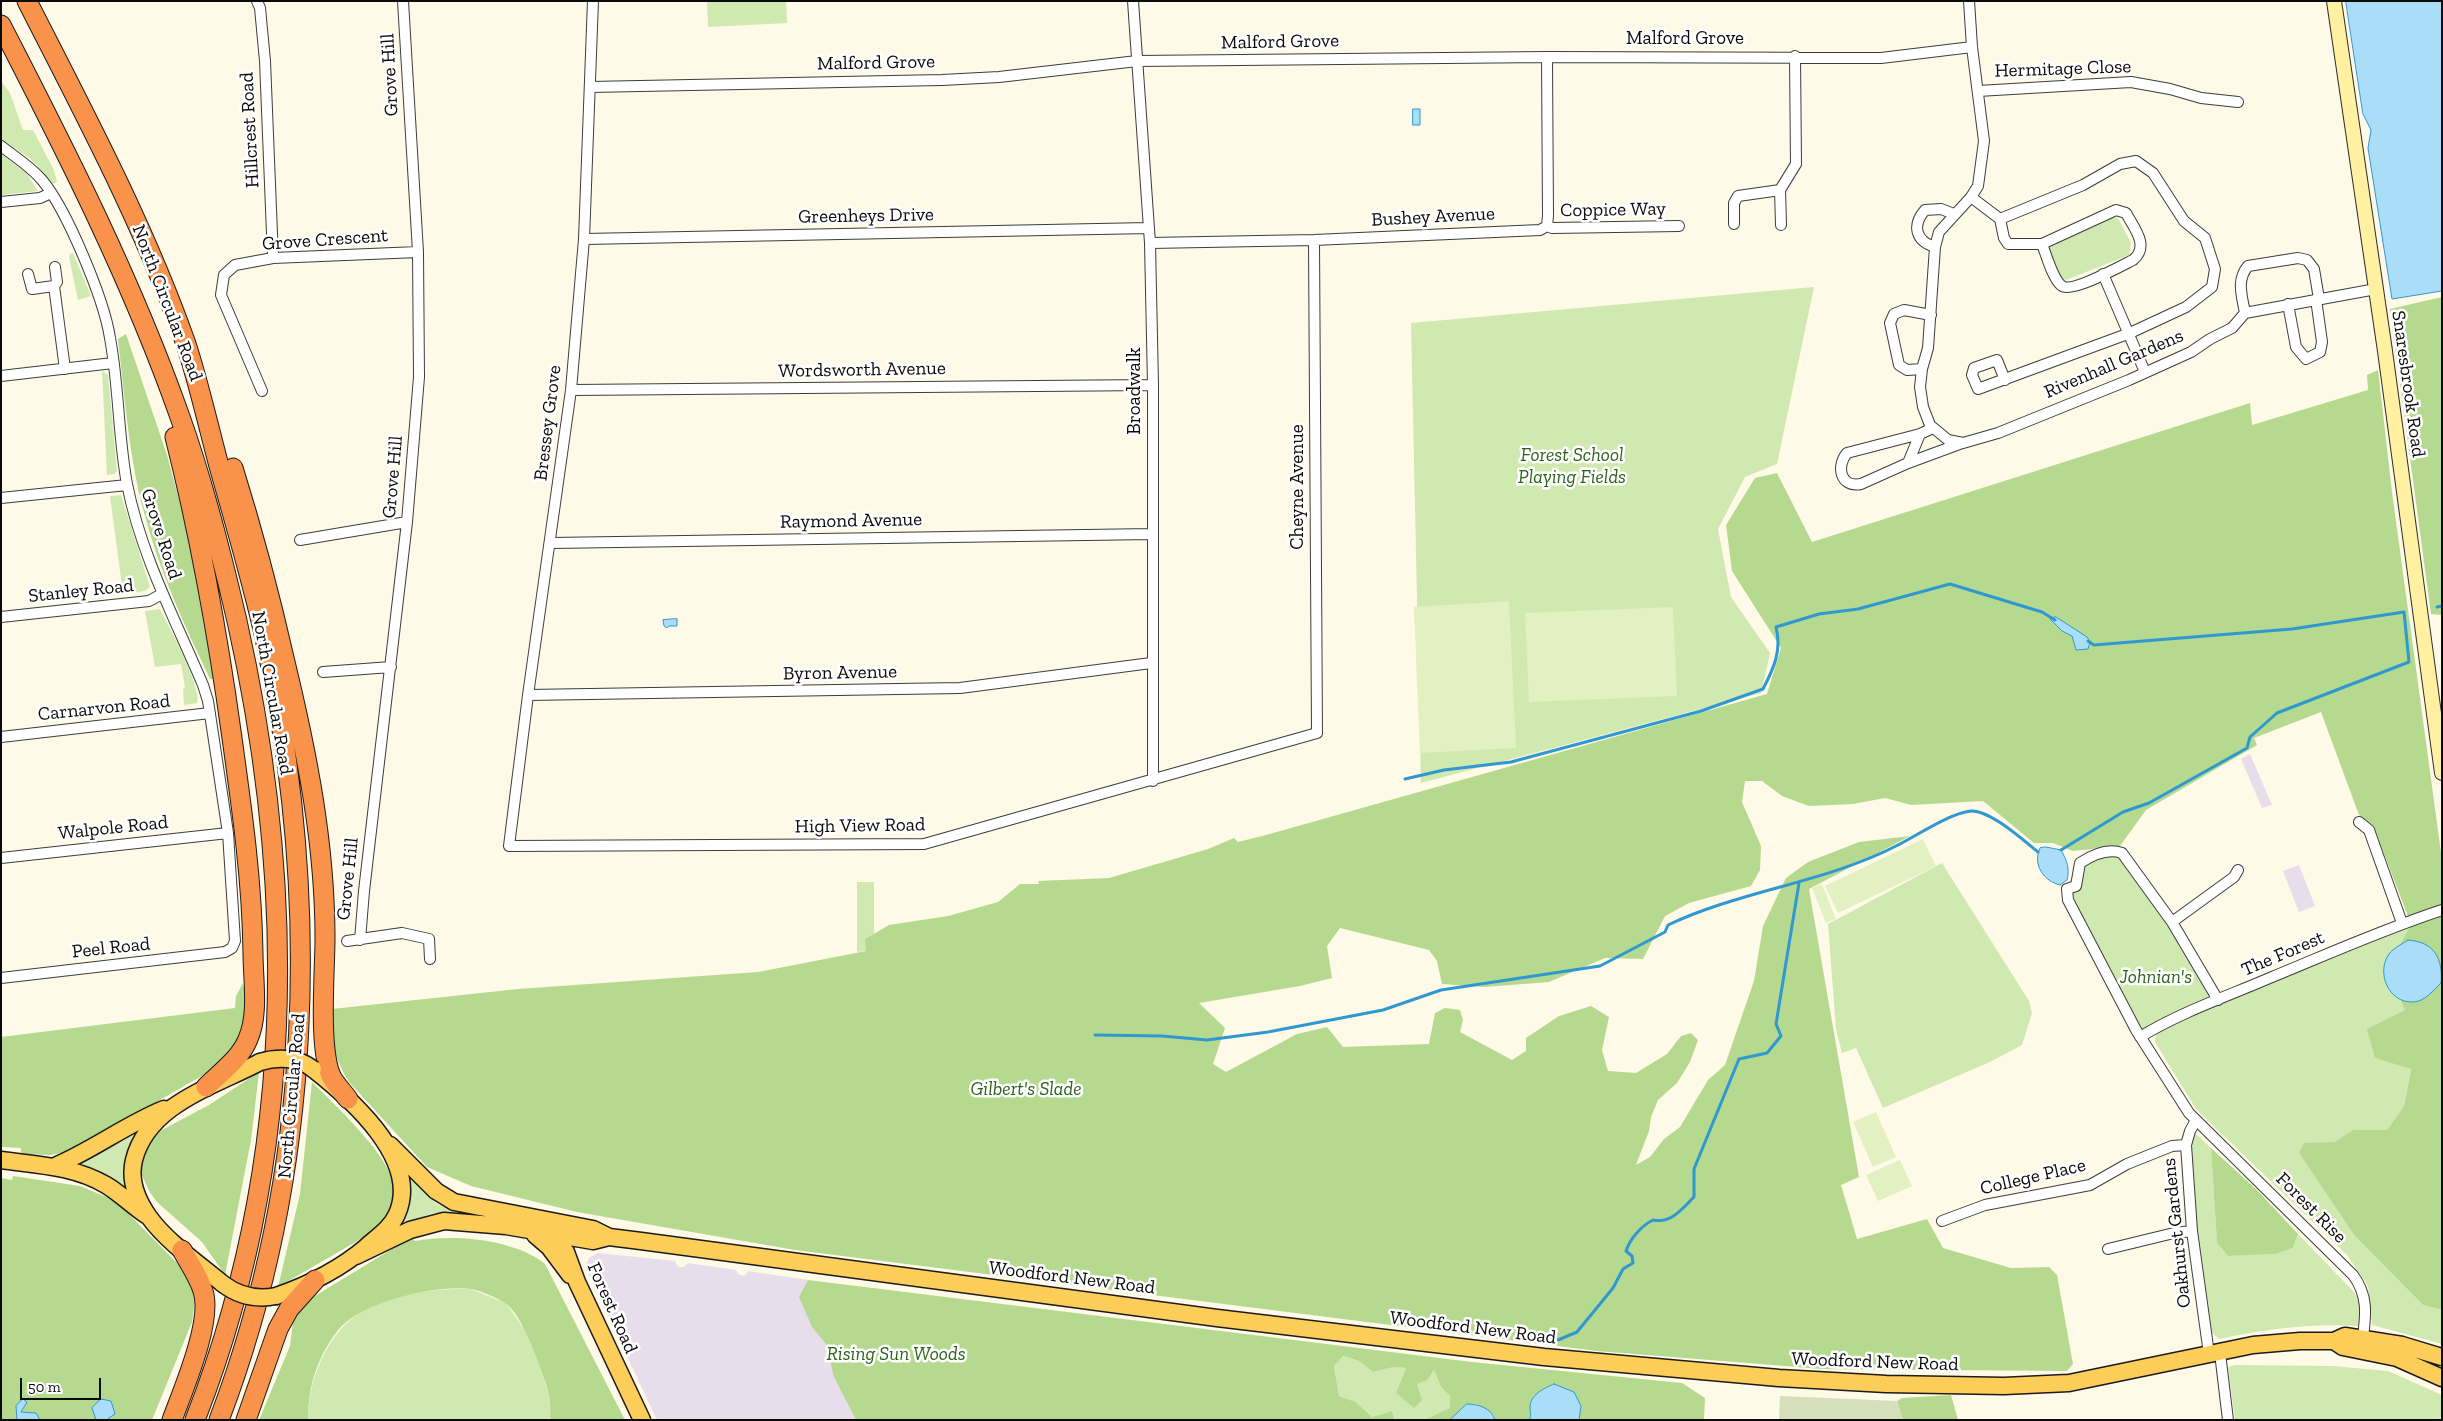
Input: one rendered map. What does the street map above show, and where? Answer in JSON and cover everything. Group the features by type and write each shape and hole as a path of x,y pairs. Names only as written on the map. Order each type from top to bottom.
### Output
{"highway":[{"name":"North Circular Road","path":"27,1 135,218 186,345 237,528 264,638 288,780 300,904 302,970 299,1036 288,1158 277,1220 261,1290 243,1351 219,1420"},
{"name":"North Circular Road","path":"1,25 88,198 134,300 179,414 216,534 245,658 266,783 278,905 278,1030 266,1154 241,1275 222,1345 195,1420"},
{"path":"186,345 210,403 251,524 306,754 316,811 321,868 325,934 324,1033 326,1052 332,1077 348,1099"},
{"path":"156,358 199,538 223,676 248,851 253,932 254,1011 252,1025 248,1039 238,1056 206,1088"},
{"path":"172,1420 203,1326 203,1291 182,1250"},
{"path":"246,1420 278,1329 289,1309 315,1280"}],"main road":[{"name":"Woodford New Road","path":"183,1101 260,1062 288,1059 313,1069 348,1099 386,1140 445,1197 465,1205 530,1224"},
{"path":"55,1166 134,1123 183,1101"},
{"path":"150,1218 141,1204 133,1184 132,1173 136,1152 140,1142 152,1125 183,1101"},
{"path":"1,1160 55,1166 90,1177 107,1186 150,1218 182,1250 223,1284 235,1292 248,1297 262,1298 276,1296 315,1280 356,1256 390,1226 400,1204 402,1190 400,1178 386,1140"},
{"name":"Woodford New Road","path":"356,1256 428,1224 444,1221 530,1224 593,1229 609,1238"},
{"path":"530,1224 540,1238 574,1274"},
{"name":"Forest Road","path":"530,1224 550,1233 566,1252 574,1274 642,1420"},
{"name":"Woodford New Road","path":"550,1233 593,1241 609,1238 784,1259 1217,1318 1544,1357 1779,1378 1886,1384 2004,1386 2060,1383 2088,1380 2269,1343 2334,1341 2345,1336 2362,1337 2402,1345 2442,1357"},
{"path":"574,1274 577,1256 593,1241"},
{"name":"Woodford New Road","path":"2334,1341 2343,1347 2397,1358 2442,1378"}],"street":[{"name":"Hillcrest Road","path":"257,1 260,8 265,61 274,258"},
{"name":"Grove Hill","path":"347,941 360,940 364,891 407,522 419,378 418,252 403,1"},
{"name":"Bressey Grove","path":"509,846 528,695 571,390 584,239 593,1"},
{"name":"Broadwalk","path":"1132,1 1150,243 1153,385 1151,663 1153,781"},
{"path":"1963,443 1855,486 1846,482 1840,473 1840,461 1847,453 1920,434 1934,428 1930,425 1923,407 1920,387 1922,369 1928,348 1935,247 1939,232 1971,197 1978,186 1984,141 1972,47 1969,1"},
{"name":"Snaresbrook Road","path":"2334,1 2376,289 2442,773"},
{"name":"Malford Grove","path":"590,87 942,80 999,77 1137,61 1547,57 1795,56 1881,58 1972,47"},
{"path":"1781,225 1780,190 1796,164 1795,56"},
{"path":"1547,57 1547,226"},
{"name":"Hermitage Close","path":"1978,91 2131,82 2170,89 2201,98 2238,102"},
{"name":"Grove Road","path":"1,146 26,164 41,179 51,194 70,231 98,296 110,337 127,485 143,545 162,594 203,685 210,713 228,833 235,941 232,948 225,952"},
{"path":"2000,219 2084,185 2120,164 2136,161 2153,173 2184,220 2204,238 2215,269 2212,287 2186,307 2130,333 2005,380"},
{"path":"1734,224 1734,203 1738,196 1780,190"},
{"path":"1,202 40,198 51,194"},
{"path":"1971,197 2000,219 2004,238 2008,244 2042,244 2116,210 2126,213 2141,241 2142,249 2140,255 2134,260 2073,287 2062,286 2056,280 2042,244"},
{"path":"1935,247 1926,244 1918,236 1916,226 1919,217 1925,210 1941,209 1954,214"},
{"name":"Coppice Way","path":"1547,226 1552,228 1680,226"},
{"name":"Bushey Avenue","path":"1150,243 1314,240 1540,230 1547,226"},
{"name":"Greenheys Drive","path":"584,239 1149,228"},
{"name":"Cheyne Avenue","path":"1314,240 1317,733"},
{"name":"Grove Crescent","path":"262,391 222,295 224,275 235,266 274,258 418,252"},
{"path":"2288,304 2296,347 2306,359 2320,352 2322,342 2317,299 2314,269 2308,260 2298,258 2248,266 2242,273 2240,281 2245,313 2288,304 2317,299 2376,289"},
{"path":"54,267 57,282 54,286 65,369"},
{"path":"28,274 32,289 54,286"},
{"path":"2103,274 2130,333 2145,372"},
{"path":"1922,369 1906,370 1899,365 1890,324 1894,314 1904,310 1931,315"},
{"name":"Rivenhall Gardens","path":"1934,428 1948,440 1963,443 1998,433 2191,352 2210,338 2232,328 2245,313"},
{"path":"1,376 113,363"},
{"name":"Wordsworth Avenue","path":"571,390 1153,385"},
{"path":"1908,464 1920,434"},
{"path":"1,498 127,485"},
{"path":"300,540 407,522"},
{"name":"Raymond Avenue","path":"550,543 1152,534"},
{"name":"Stanley Road","path":"1,617 149,601 162,594"},
{"name":"Byron Avenue","path":"528,695 960,688 1151,663"},
{"path":"323,672 391,667"},
{"name":"Carnarvon Road","path":"1,737 210,713"},
{"name":"High View Road","path":"509,846 924,844 1153,781 1317,733"},
{"path":"2358,822 2369,830 2402,923"},
{"name":"Walpole Road","path":"1,858 228,833"},
{"path":"2196,1120 2189,1113 2140,1037 2068,900 2067,889 2076,886 2080,863 2090,857 2116,851 2122,853 2172,922 2218,1000"},
{"path":"2172,922 2234,877 2238,870"},
{"name":"The Forest","path":"2140,1037 2166,1022 2218,1000 2402,923 2442,910"},
{"path":"360,940 402,933 429,939 430,960"},
{"name":"Peel Road","path":"1,978 225,952"},
{"name":"Oakhurst Gardens","path":"2196,1120 2186,1145 2192,1232 2199,1294 2215,1354 2228,1420"},
{"name":"Forest Rise","path":"2196,1120 2353,1275 2360,1285 2365,1298 2366,1312 2362,1337"},
{"name":"College Place","path":"1942,1220 1985,1205 2090,1185 2127,1164 2172,1146 2186,1145"},
{"path":"2108,1249 2174,1233 2192,1232"}],"shaded area":[{"path":"2250,754 2272,805 2262,808 2241,759"},
{"path":"2299,865 2315,906 2299,912 2283,871"},
{"path":"598,1253 675,1261 678,1267 684,1267 688,1263 736,1270 738,1274 745,1276 748,1271 808,1280 875,1420 657,1420 588,1273 587,1263 589,1258"}],"green space":[{"path":"707,1 786,1 787,23 708,27"},
{"path":"1,81 10,93 23,130 33,130 54,170 57,182 53,184 31,159 1,139"},
{"path":"1,154 27,174 38,191 1,195"},
{"path":"2109,217 2118,218 2131,243 2129,255 2066,280 2059,277 2049,255 2050,247"},
{"path":"73,253 91,296 78,300 69,257"},
{"name":"Forest School Playing Fields","path":"1814,287 1777,464 1745,477 1718,529 1731,597 1770,653 1761,693 1421,783 1411,323"},
{"path":"2442,297 2442,615 2431,614 2390,309"},
{"path":"126,334 167,455 188,533 214,679 210,679 174,599 158,558 145,516 131,451 118,339"},
{"name":"Gilbert's Slade","path":"2378,370 2392,492 2442,860 2442,1310 2423,1305 2354,1235 2299,1153 2304,1143 2335,1142 2353,1130 2387,1130 2404,1106 2411,1069 2375,1058 2367,1029 2405,1010 2388,967 2411,924 2373,825 2359,815 2321,712 2254,738 2257,745 2146,810 2120,846 2073,851 2053,843 2034,843 1983,801 1911,805 1885,798 1853,804 1809,806 1782,796 1762,781 1745,781 1742,802 1761,846 1760,870 1751,886 1689,903 1665,916 1643,959 1605,958 1549,982 1485,987 1442,984 1437,961 1429,950 1340,928 1327,946 1332,978 1300,986 1199,1003 1225,1028 1213,1064 1226,1072 1297,1034 1327,1027 1343,1047 1429,1044 1435,1013 1445,1008 1460,1010 1463,1020 1460,1032 1512,1060 1526,1051 1526,1038 1559,1016 1591,1006 1609,1017 1602,1050 1608,1071 1636,1073 1667,1054 1681,1036 1691,1033 1698,1040 1690,1062 1677,1083 1658,1100 1636,1165 1650,1157 1664,1139 1680,1127 1708,1080 1725,1065 1754,981 1763,926 1786,878 1808,862 1859,842 1910,836 1809,889 1859,1177 1841,1185 1857,1239 1927,1219 1943,1248 2011,1268 2049,1267 2057,1275 2073,1364 2067,1371 1822,1369 1597,1351 795,1250 577,1212 471,1186 427,1167 349,1082 334,1051 332,1009 518,989 758,972 866,951 865,939 889,925 948,916 998,902 1020,884 1039,884 1038,881 1109,878 1208,849 1234,838 1238,842 1266,835 1767,694 1781,648 1732,571 1726,525 1755,478 1777,473 1812,542 2250,403 2252,425 2368,390 2367,375"},
{"path":"102,371 108,375 117,471 114,474 107,475"},
{"path":"121,495 150,587 145,591 123,594 110,496"},
{"path":"1509,601 1516,748 1420,753 1414,607"},
{"path":"1673,607 1677,696 1529,702 1525,613"},
{"path":"160,609 190,671 195,685 197,703 184,705 183,689 185,687 181,664 155,667 145,611"},
{"path":"1923,839 1936,866 1838,913 1825,886"},
{"name":"Johnian's","path":"2122,853 2218,1000 2140,1037 2067,889 2076,886 2080,863"},
{"path":"1942,863 2029,1001 2032,1013 2022,1045 1990,1062 1883,1108 1856,1048 1842,1053 1836,1029 1828,924"},
{"path":"857,882 874,882 874,934 866,939 866,951 857,952"},
{"path":"1822,884 1836,919 1826,923 1812,888"},
{"path":"2411,924 2388,967 2406,1011 2375,1058 2411,1068 2404,1106 2387,1130 2353,1130 2335,1143 2305,1143 2299,1153 2354,1235 2423,1305 2442,1310 2442,1344 2372,1325 2368,1286 2347,1255 2196,1109 2155,1042 2156,1033 2164,1026"},
{"path":"243,983 247,1007 239,1036 220,1063 207,1073 69,1152 50,1155 21,1154 21,1148 1,1147 1,1037 235,1008 236,996"},
{"path":"259,1072 251,1140 225,1275 202,1242 157,1202 149,1191 142,1175 142,1162 149,1143 160,1131 209,1105"},
{"path":"312,1082 356,1127 377,1152 391,1178 394,1191 392,1204 386,1218 373,1232 278,1287 300,1194"},
{"path":"1876,1112 1896,1157 1873,1167 1853,1122"},
{"path":"135,1131 126,1165 127,1190 77,1166 76,1163"},
{"path":"2194,1132 2211,1148 2217,1243 2228,1256 2276,1254 2293,1248 2298,1234 2353,1291 2361,1303 2359,1326 2323,1325 2289,1328 2219,1339 2211,1332 2200,1269 2192,1148"},
{"path":"2211,1148 2257,1190 2298,1234 2293,1248 2276,1254 2228,1256 2217,1243"},
{"path":"1900,1160 1912,1186 1878,1201 1866,1175"},
{"path":"13,1176 80,1186 116,1201 181,1267 196,1292 192,1322 152,1420 1,1420 1,1178 12,1180"},
{"path":"412,1176 435,1203 461,1215 434,1213 401,1222 407,1179"},
{"path":"412,1237 415,1241 447,1238 483,1240 517,1249 545,1264 625,1420 550,1420 551,1412 546,1383 529,1339 515,1313 505,1303 491,1296 466,1288 451,1288 416,1293 380,1303 350,1319 339,1329 320,1360 312,1383 308,1420 259,1420 290,1346 294,1313 313,1297"},
{"name":"Rising Sun Woods","path":"808,1280 1472,1362 1682,1383 1705,1398 1704,1420 1579,1420 1581,1406 1530,1405 1531,1416 1529,1420 1495,1420 1494,1415 1476,1404 1467,1404 1450,1420 1424,1420 1450,1408 1450,1396 1441,1387 1434,1370 1427,1380 1417,1384 1422,1400 1414,1408 1396,1393 1406,1368 1394,1367 1373,1372 1359,1361 1343,1356 1334,1366 1339,1396 1356,1402 1372,1417 1392,1411 1395,1420 856,1420 834,1377 826,1344 812,1327 799,1297"},
{"path":"468,1288 506,1303 530,1338 552,1404 550,1420 308,1420 312,1386 325,1352 334,1337 359,1313 385,1300 408,1294"},
{"path":"1342,1356 1359,1361 1373,1372 1394,1367 1406,1368 1396,1393 1416,1384 1434,1370 1441,1387 1450,1396 1450,1409 1424,1420 1395,1420 1392,1411 1372,1417 1356,1402 1339,1396 1334,1366"},
{"path":"2235,1365 2333,1366 2388,1371 2442,1395 2442,1416 2438,1420 2235,1420 2228,1367"},
{"path":"1951,1395 1958,1420 1903,1420 1897,1401 1902,1398"},
{"path":"1780,1396 1897,1401 1903,1420 1779,1420"}],"water":[{"path":"2346,1 2442,1 2442,291 2392,299 2368,148 2371,130 2363,114"},
{"path":"1413,109 1420,109 1420,125 1413,125"},
{"path":"2056,617 2087,637 2090,642 2088,649 2076,650 2072,636 2062,631 2050,619"},
{"path":"677,619 677,626 669,626 667,628 664,626 663,620"},
{"path":"2046,847 2061,850 2066,861 2068,868 2067,880 2060,885 2049,880 2039,866 2038,854 2040,848"},
{"path":"2408,940 2417,941 2431,948 2439,959 2441,974 2441,983 2435,989 2425,998 2413,1002 2404,1001 2391,992 2384,977 2385,961 2389,954"},
{"path":"1554,1384 1574,1392 1581,1406 1579,1420 1529,1420 1532,1399 1542,1390"},
{"path":"23,1399 27,1402 21,1412 36,1413 40,1420 17,1420 16,1406"},
{"path":"101,1399 111,1401 115,1414 106,1420 96,1420 92,1408"},
{"path":"1467,1404 1476,1405 1488,1410 1495,1420 1450,1420"}],"waterway":[{"path":"1405,779 1444,770 1511,762 1701,711 1763,689 1776,659 1778,643 1776,627 1819,614 1858,609 1950,584 2042,612 2055,620"},
{"path":"2437,607 2442,606"},
{"path":"2061,850 2123,812 2149,803 2247,748 2250,737 2277,713 2409,662 2404,612 2292,629 2094,645 2088,641"},
{"path":"1095,1035 1162,1036 1207,1040 1268,1032 1383,1010 1441,990 1600,966 1665,932 1668,925 1696,913 1842,869 1898,845 1944,820 1971,811 1979,812 1997,820 2038,852"},
{"path":"1558,1340 1577,1332 1613,1288 1623,1269 1633,1263 1632,1256 1626,1251 1636,1233 1653,1220 1665,1220 1676,1214 1694,1197 1694,1169 1739,1059 1767,1053 1781,1036 1776,1024 1799,883"}]}
